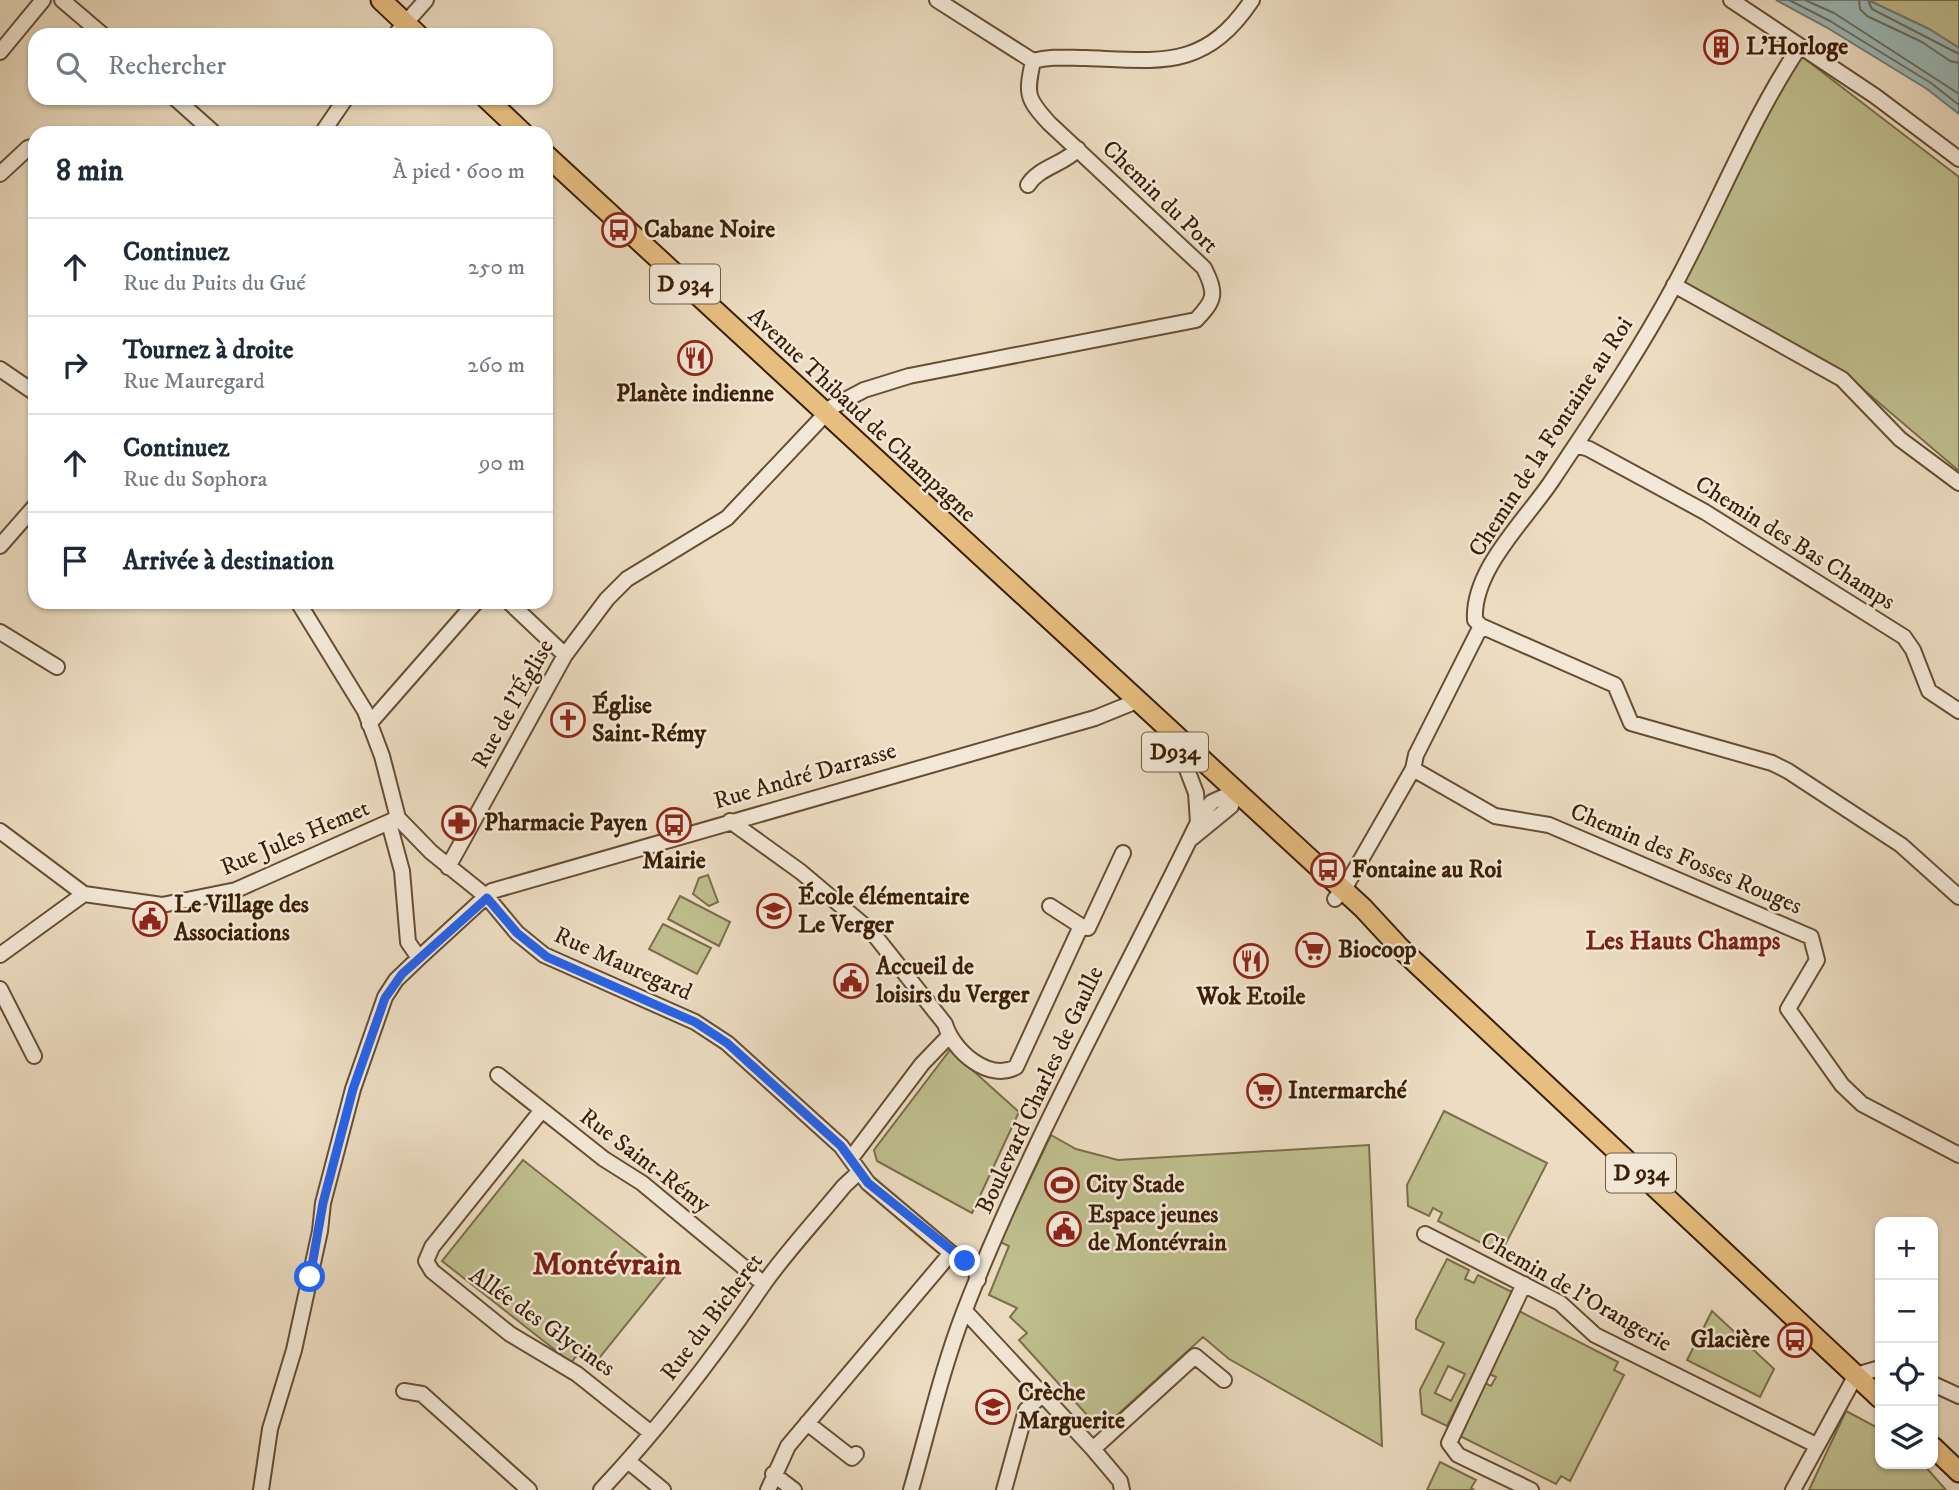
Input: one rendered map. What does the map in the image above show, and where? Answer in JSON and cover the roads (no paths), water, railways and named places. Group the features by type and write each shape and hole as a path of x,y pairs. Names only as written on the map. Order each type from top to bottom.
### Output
{"main road":[{"path":"381,0 404,28"},
{"path":"493,105 516,126"},
{"name":"Avenue Thibaud de Champagne","path":"553,162 1023,597 1229,799"},
{"name":"Avenue Thibaud de Champagne","path":"1132,703 1183,759 1401,948 1875,1393"},
{"path":"1938,1452 1959,1472"}],"street":[{"path":"0,52 43,0"},
{"path":"62,0 95,28"},
{"path":"408,28 426,0"},
{"path":"937,0 1032,61 1051,56 1169,60 1197,52 1221,39 1252,0"},
{"path":"1731,0 1875,96 1959,159"},
{"name":"Chemin de la Fontaine au Roi","path":"1481,626 1475,620 1474,604 1510,534 1545,492 1576,445 1674,285 1710,211 1800,46"},
{"name":"Chemin du Port","path":"824,414 844,398 909,376 1196,320 1212,304 1213,294 1204,268 1033,105 1027,92 1032,61"},
{"path":"183,105 206,126"},
{"path":"327,126 341,105"},
{"path":"0,174 28,148"},
{"path":"1028,185 1034,176 1063,163 1078,149"},
{"path":"1674,285 1842,379 1900,439 1959,483"},
{"path":"0,369 28,388"},
{"name":"Rue de l'Église","path":"448,867 565,655 607,599 627,579 727,518 824,414"},
{"name":"Chemin des Bas Champs","path":"1576,445 1589,449 1705,512 1904,637 1913,650 1928,691 1959,711"},
{"path":"0,546 28,514"},
{"path":"302,609 342,671 369,724 394,821 402,871 408,942 419,958"},
{"path":"369,724 470,609"},
{"path":"516,609 565,655"},
{"path":"1339,895 1413,769 1416,755 1481,626 1615,685 1631,723 1772,763 1788,771 1901,845 1959,897"},
{"path":"0,632 57,667"},
{"name":"Rue André Darrasse","path":"261,1490 270,1429 294,1350 320,1231 323,1203 353,1089 385,998 396,980 492,891 1095,718 1132,703"},
{"name":"Boulevard Charles de Gaulle","path":"1183,759 1196,793 1198,822"},
{"name":"Chemin des Fosses Rouges","path":"1413,769 1496,816 1549,825 1811,937 1816,960 1788,1009 1842,1085 1862,1104 1959,1155"},
{"name":"Boulevard Charles de Gaulle","path":"911,1490 965,1311 1098,1016 1192,838 1203,812 1229,799"},
{"name":"Boulevard Charles de Gaulle","path":"1192,838 1229,799"},
{"name":"Rue Mauregard","path":"394,821 487,898 517,933 547,957 690,1019 716,1035 740,1053 852,1157"},
{"name":"Rue Jules Hemet","path":"84,894 162,905 190,902 236,890 394,821"},
{"path":"730,821 801,872 872,932 945,1024 948,1037 989,1071 1005,1073 1016,1067 1081,926"},
{"path":"0,831 84,894 0,955"},
{"path":"1051,906 1088,928 1123,853"},
{"path":"0,989 33,1056"},
{"path":"948,1037 922,1064 852,1157 859,1172 951,1253 974,1266 978,1280"},
{"name":"Rue Saint-Rémy","path":"498,1075 642,1184 764,1284"},
{"name":"Allée des Glycines","path":"542,1110 432,1247 426,1261 432,1271 510,1334 576,1374 651,1433"},
{"name":"Rue du Bicheret","path":"601,1490 628,1461 736,1327 764,1284 844,1186 859,1172"},
{"name":"Chemin de l'Orangerie","path":"1425,1234 1560,1303 1595,1335 1816,1445"},
{"path":"768,1490 788,1446 951,1253"},
{"path":"1524,1284 1449,1443 1458,1455 1531,1490"},
{"path":"965,1311 1093,1449 1120,1480 1122,1490"},
{"path":"1093,1449 1195,1356 1224,1380"},
{"path":"1793,1490 1856,1375 1875,1369"},
{"path":"1938,1386 1959,1396"},
{"path":"404,1391 422,1394 529,1490"},
{"path":"1004,1490 1026,1410 1043,1394"},
{"path":"807,1423 852,1458 856,1454"},
{"path":"628,1461 663,1490"},
{"path":"773,1474 793,1490"}],"water":[{"path":"1776,0 1868,0 1929,29 1959,48 1959,114 1927,89 1826,27"}],"place":[{"name":"L'Horloge","path":"1721,47"},
{"name":"Cabane Noire","path":"619,230"},
{"name":"Planète indienne","path":"695,358"},
{"name":"Église Saint-Rémy","path":"568,720"},
{"name":"Pharmacie Payen","path":"459,823"},
{"name":"Mairie","path":"674,825"},
{"name":"Fontaine au Roi","path":"1328,870"},
{"name":"École élémentaire Le Verger","path":"774,911"},
{"name":"Le Village des Associations","path":"150,919"},
{"name":"Biocoop","path":"1313,950"},
{"name":"Wok Etoile","path":"1251,961"},
{"name":"Accueil de loisirs du Verger","path":"851,981"},
{"name":"Intermarché","path":"1264,1091"},
{"name":"City Stade","path":"1062,1185"},
{"name":"Espace jeunes de Montévrain","path":"1064,1229"},
{"name":"Glacière","path":"1795,1340"},
{"name":"Crèche Marguerite","path":"993,1407"}],"district":[{"name":"Les Hauts Champs","path":"1683,941"},
{"name":"Montévrain","path":"607,1265"}]}
